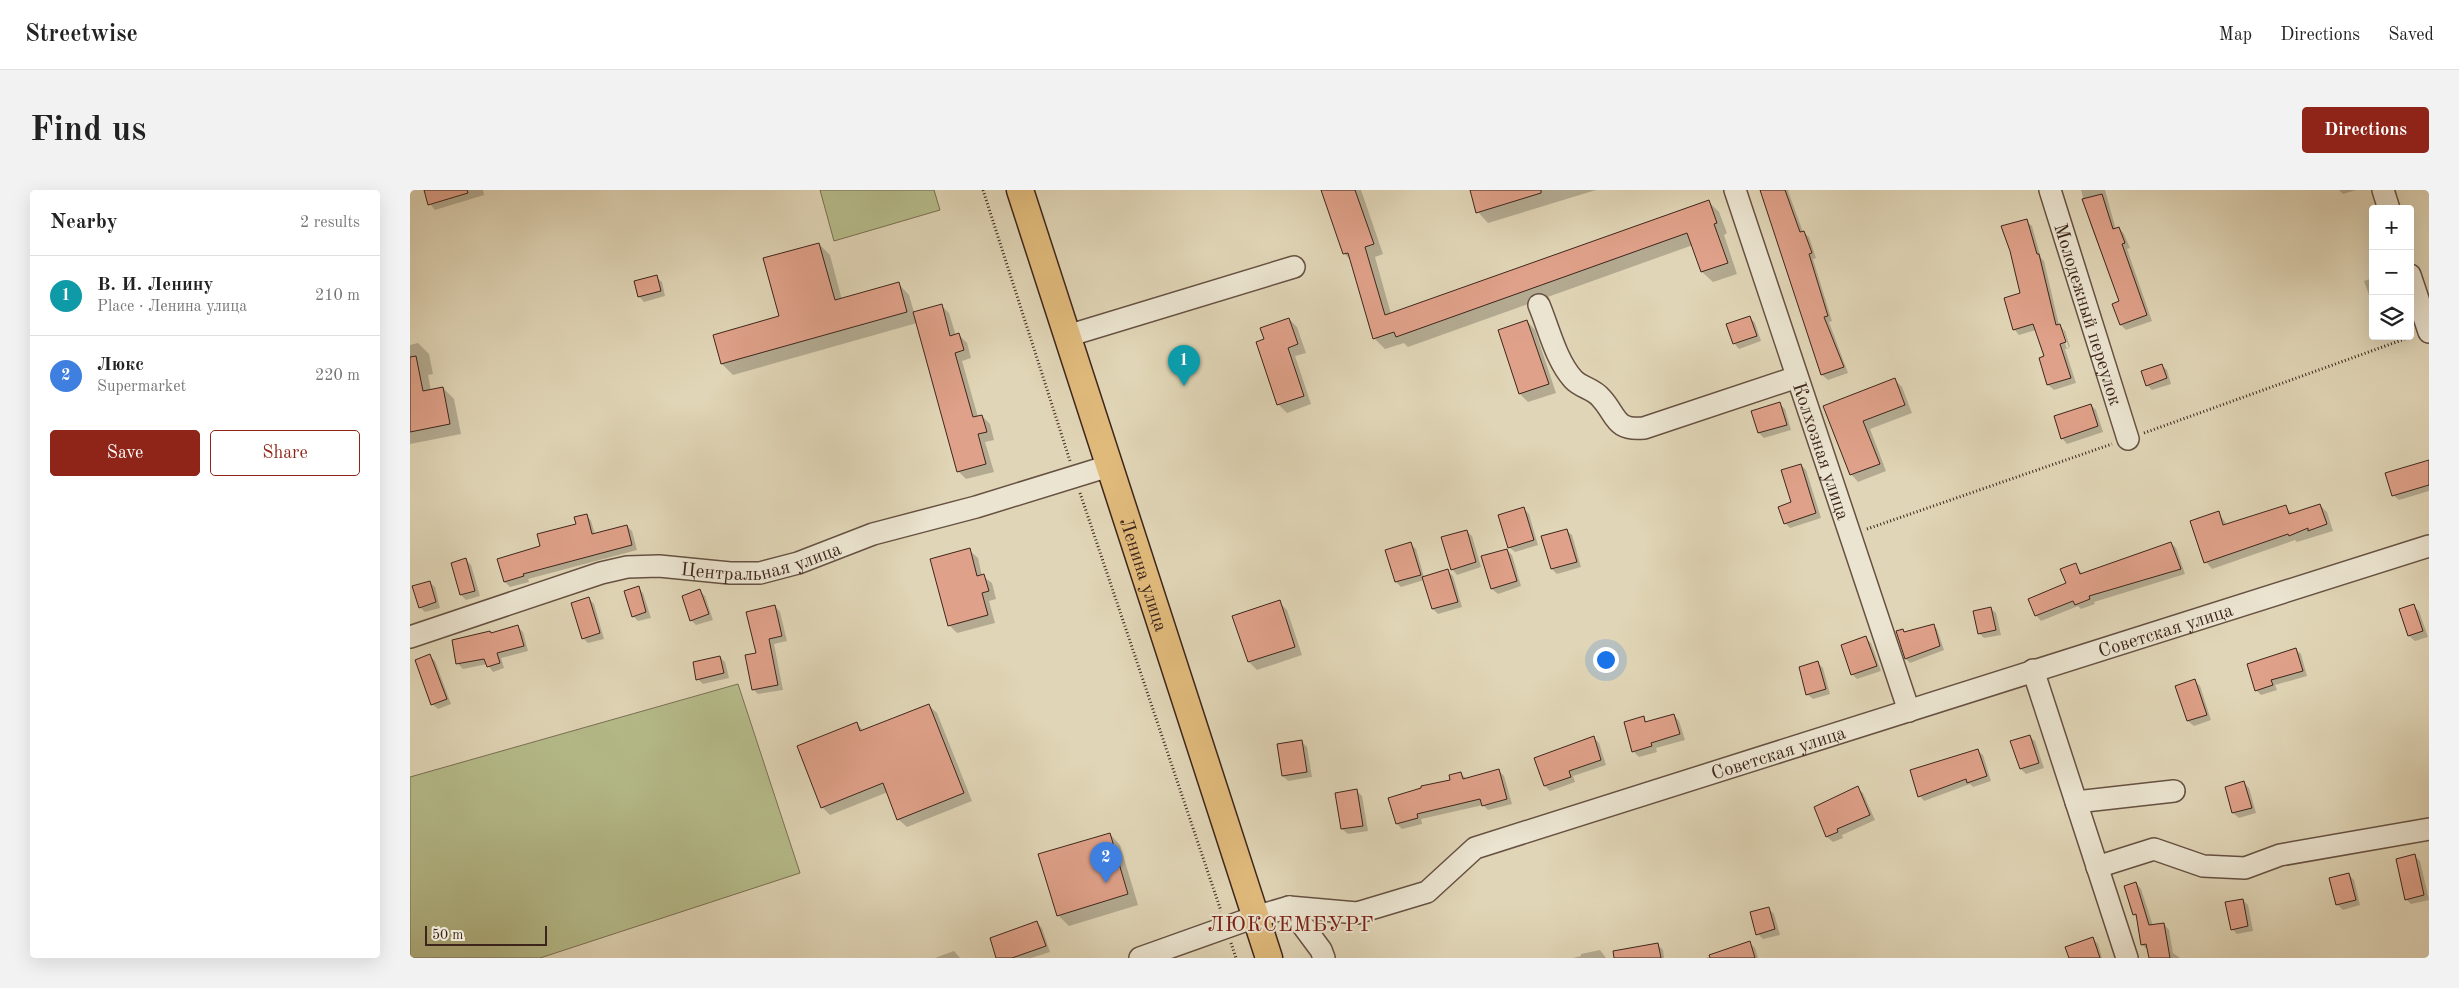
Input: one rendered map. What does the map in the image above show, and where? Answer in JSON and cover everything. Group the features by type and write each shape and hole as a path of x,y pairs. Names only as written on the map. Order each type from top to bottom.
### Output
{"main road":[{"name":"Ленина улица","path":"1020,190 1269,958"}],"street":[{"name":"Колхозная улица","path":"1735,190 1909,711"},
{"name":"Молодежный переулок","path":"2050,190 2128,439"},
{"path":"2383,190 2388,205"},
{"path":"1067,336 1294,267"},
{"path":"2414,287 2429,332"},
{"path":"1539,306 1565,370 1581,386 1591,389 1597,394 1619,424 1630,429 1644,428 1797,377"},
{"name":"Центральная улица","path":"410,637 601,573 627,567 659,566 730,573 760,573 798,563 873,534 1109,466"},
{"name":"Советская улица","path":"1140,958 1255,917 1290,908 1357,913 1427,892 1475,848 2429,546"},
{"path":"2033,670 2127,958"},
{"path":"2076,802 2174,791"},
{"path":"2097,867 2154,848 2203,866 2245,868 2280,855 2429,829"},
{"path":"1290,908 1321,950 1324,958"}],"path":[{"path":"983,190 1075,477 1236,958"}],"green space":[{"path":"820,190 934,190 940,210 834,241"},
{"path":"738,684 800,873 540,958 410,958 410,777"}],"building":[{"path":"424,190 467,190 468,193 428,205"},
{"path":"1321,190 1355,190 1374,244 1365,247 1385,315 1709,200 1717,223 1714,224 1728,263 1701,272 1687,233 1396,337 1394,332 1373,339 1348,253 1343,254"},
{"path":"1470,190 1541,190 1541,193 1476,213"},
{"path":"1760,190 1785,190 1800,232 1804,231 1812,253 1809,254 1828,316 1824,317 1844,367 1821,375"},
{"path":"2102,194 2113,229 2119,227 2125,243 2122,244 2147,315 2120,325 2112,304 2119,301 2082,199"},
{"path":"2027,219 2037,254 2039,254 2056,325 2060,324 2066,342 2060,344 2071,378 2047,385 2039,358 2044,356 2033,324 2013,330 2004,298 2020,293 2010,251 2001,226"},
{"path":"819,243 835,300 899,282 907,312 721,364 713,335 779,316 763,258"},
{"path":"657,275 661,291 638,297 634,281"},
{"path":"942,304 950,336 959,333 964,350 955,353 973,417 982,415 987,432 978,434 986,464 957,472 913,312"},
{"path":"1750,316 1757,336 1733,344 1726,324"},
{"path":"1289,318 1298,344 1288,348 1304,396 1277,405 1256,342 1264,339 1260,328"},
{"path":"1527,320 1549,384 1519,394 1498,330"},
{"path":"416,356 423,391 443,387 450,424 410,432 410,357"},
{"path":"2162,364 2167,378 2146,386 2141,371"},
{"path":"1895,378 1905,405 1863,421 1880,464 1850,475 1823,406"},
{"path":"1780,402 1787,425 1758,433 1751,411"},
{"path":"2091,404 2098,426 2061,439 2054,416"},
{"path":"2429,460 2429,485 2392,496 2385,473"},
{"path":"1801,464 1816,513 1784,524 1778,507 1791,502 1781,470"},
{"path":"2320,504 2327,524 2308,531 2308,528 2289,536 2288,534 2204,563 2190,521 2219,511 2223,525 2286,505 2289,514"},
{"path":"1524,507 1534,540 1508,548 1498,515"},
{"path":"587,514 592,534 627,525 632,545 523,574 524,576 504,582 497,559 540,546 537,534 576,524 574,517"},
{"path":"1567,529 1577,562 1551,569 1541,536"},
{"path":"1467,530 1476,562 1451,570 1441,537"},
{"path":"1411,542 1421,575 1395,582 1385,550"},
{"path":"2171,542 2181,569 2089,596 2090,599 2075,605 2073,601 2035,616 2028,599 2066,583 2060,569 2076,563 2080,574"},
{"path":"970,548 977,576 984,574 989,591 982,593 988,615 948,626 930,559"},
{"path":"1507,549 1517,581 1491,589 1481,556"},
{"path":"466,558 475,591 460,595 451,563"},
{"path":"1448,569 1458,602 1432,609 1422,577"},
{"path":"430,581 436,602 419,608 412,586"},
{"path":"639,586 646,612 632,617 624,591"},
{"path":"700,589 709,614 690,621 682,596"},
{"path":"589,597 600,633 582,639 571,603"},
{"path":"1280,600 1295,647 1248,662 1232,616"},
{"path":"2414,604 2423,631 2408,636 2399,609"},
{"path":"775,605 782,636 769,639 778,685 752,690 745,655 756,653 746,612"},
{"path":"1991,607 1996,630 1978,634 1973,611"},
{"path":"1934,624 1940,646 1905,659 1896,631 1903,629 1904,632"},
{"path":"518,625 524,646 497,653 500,663 487,667 484,659 456,664 452,640 490,631 491,633"},
{"path":"1866,636 1877,666 1851,675 1841,645"},
{"path":"2296,648 2303,671 2271,680 2273,685 2255,691 2247,664"},
{"path":"430,654 447,699 431,705 415,660"},
{"path":"720,656 724,673 696,680 693,662"},
{"path":"1818,661 1826,689 1806,695 1799,667"},
{"path":"2195,679 2207,715 2187,721 2175,686"},
{"path":"929,704 964,793 897,820 883,783 821,808 797,746 857,722 860,731"},
{"path":"1674,714 1680,734 1651,743 1652,746 1632,752 1624,722 1644,716 1645,722"},
{"path":"2030,735 2039,763 2020,769 2010,741"},
{"path":"1594,736 1601,760 1569,771 1571,777 1544,786 1534,758"},
{"path":"1302,740 1307,772 1282,776 1277,744"},
{"path":"1978,749 1987,776 1967,783 1966,779 1918,797 1910,770"},
{"path":"1499,769 1507,799 1482,806 1480,799 1417,814 1418,818 1396,824 1388,798 1421,788 1421,786 1450,780 1449,775 1461,772 1463,779"},
{"path":"2244,781 2252,808 2232,813 2225,787"},
{"path":"1858,786 1870,815 1837,829 1838,832 1826,837 1814,807"},
{"path":"1357,789 1363,826 1341,829 1335,793"},
{"path":"1110,833 1128,894 1057,916 1038,854"},
{"path":"2415,854 2424,895 2405,900 2396,859"},
{"path":"2349,873 2356,900 2336,905 2329,878"},
{"path":"2136,882 2149,925 2164,923 2170,958 2149,958 2146,944 2141,945 2136,914 2133,915 2124,886"},
{"path":"2243,899 2248,926 2231,930 2225,902"},
{"path":"1769,907 1775,929 1756,935 1750,912"},
{"path":"1037,921 1046,946 1012,958 996,958 990,938"},
{"path":"2093,937 2100,958 2069,958 2065,947"},
{"path":"1750,941 1755,958 1710,958 1709,955"},
{"path":"1658,943 1661,958 1614,958 1613,951"}],"place":[{"name":"В. И. Ленину","path":"1184,386"},
{"name":"Люкс","path":"1106,883"}],"district":[{"name":"ЛЮКСЕМБУРГ","path":"1291,924"}]}
